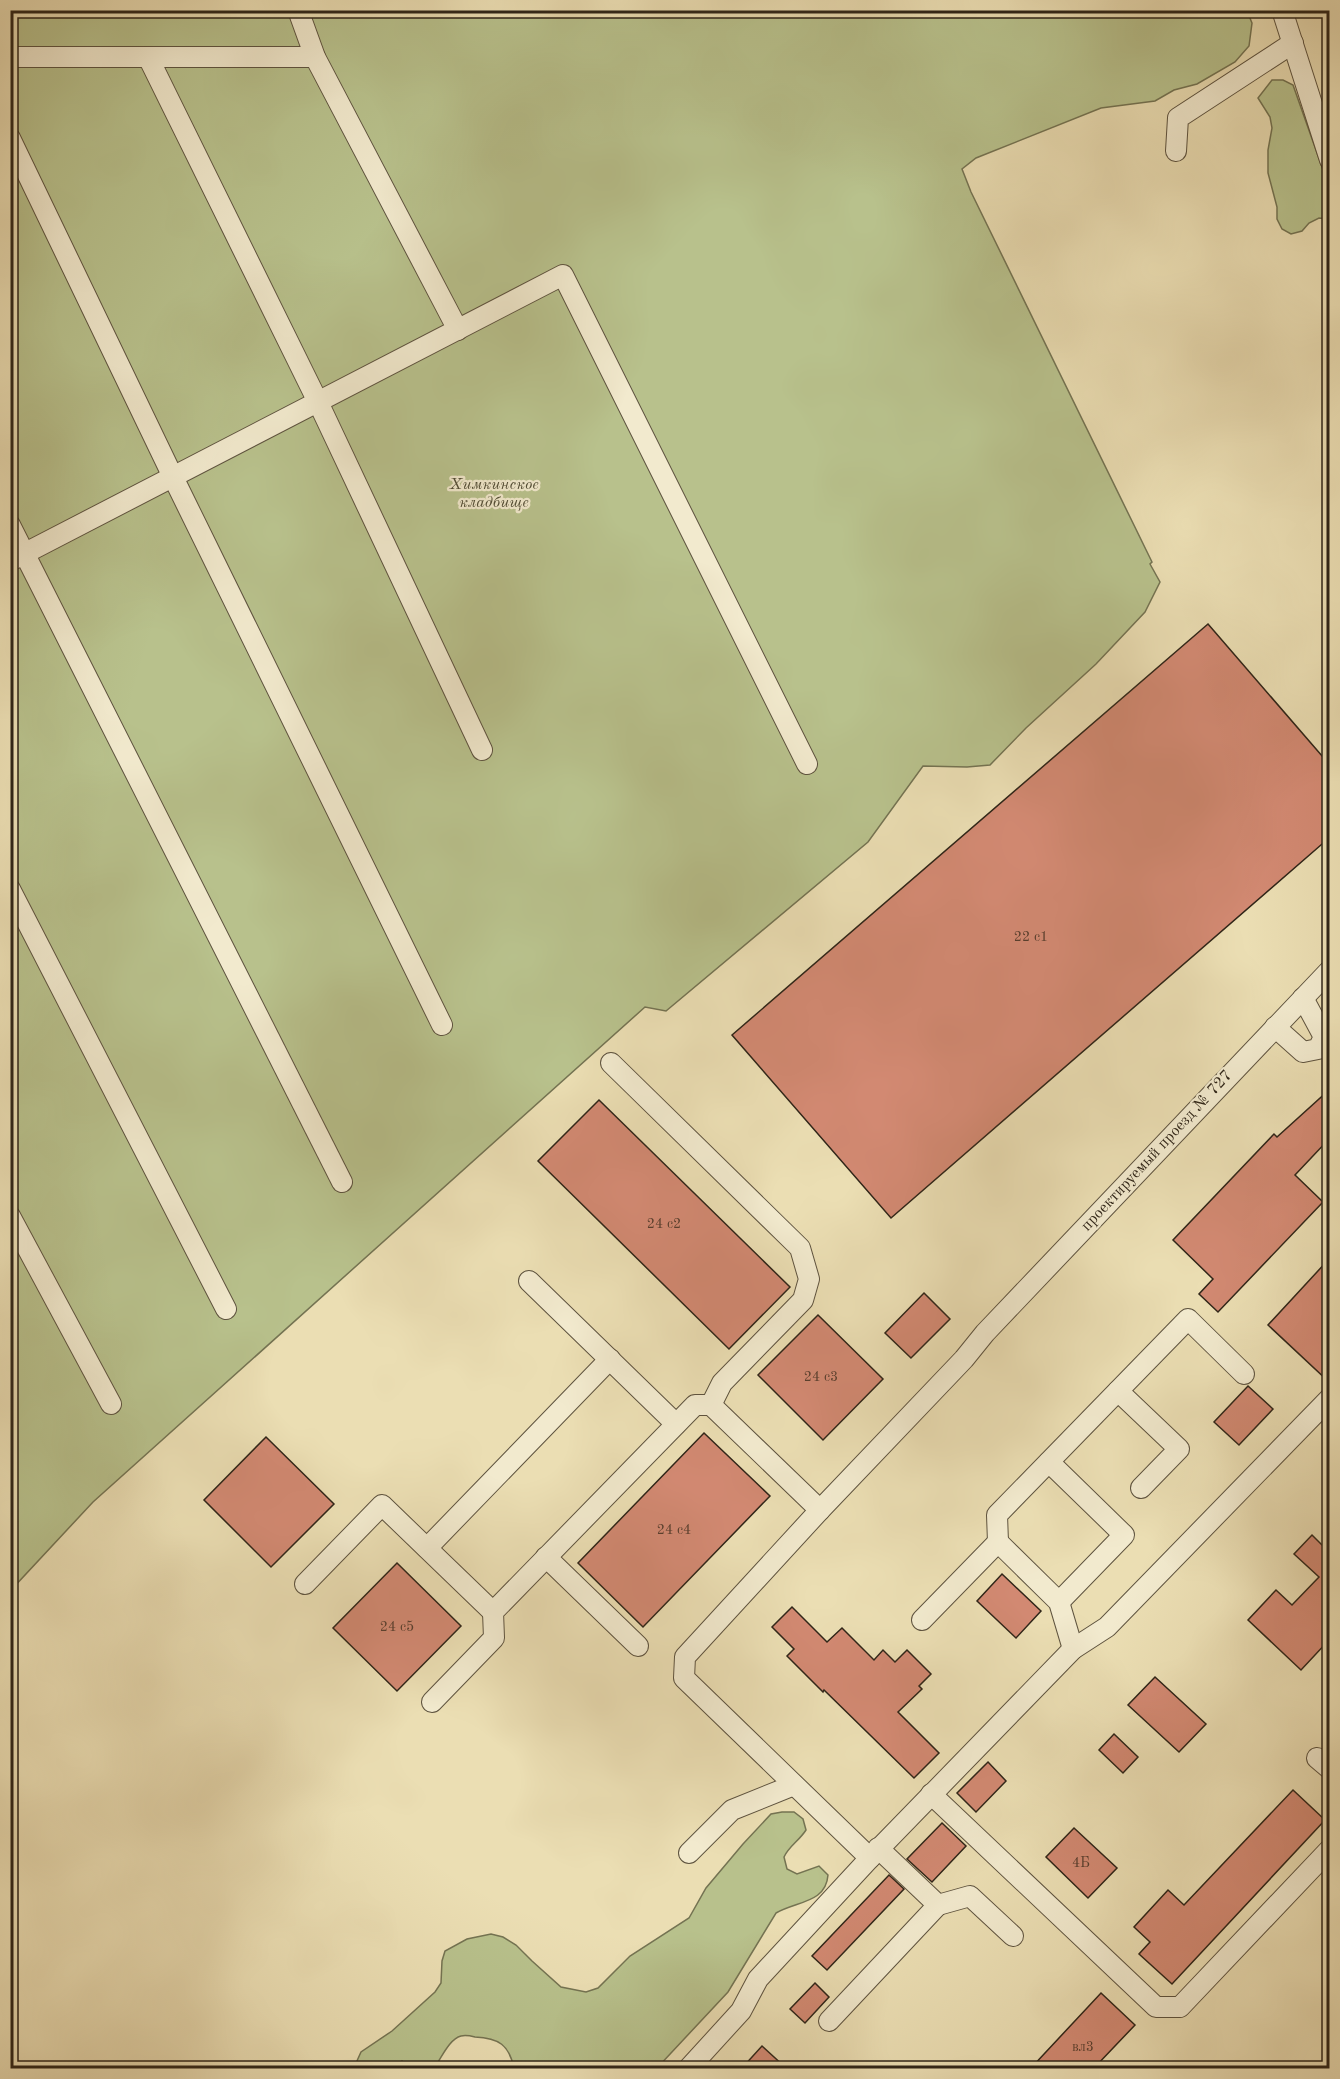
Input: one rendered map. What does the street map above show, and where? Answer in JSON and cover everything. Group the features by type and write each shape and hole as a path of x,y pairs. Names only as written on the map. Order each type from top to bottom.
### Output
{"street":[{"path":"298,10 315,57 458,330"},
{"path":"1282,10 1329,160"},
{"path":"1176,151 1178,118 1293,43"},
{"path":"10,57 315,57"},
{"path":"148,57 318,402 482,750"},
{"path":"10,138 173,477 442,1025"},
{"path":"17,557 563,275 807,764"},
{"path":"10,525 17,557 342,1182"},
{"path":"10,890 226,1310"},
{"name":"проектируемый проезд № 727","path":"938,1905 794,1785 684,1678 685,1657 819,1510 1329,970"},
{"path":"1275,1027 1304,1052 1318,1049 1327,1040 1303,998"},
{"path":"611,1063 800,1248 809,1279 803,1300 722,1383 711,1405"},
{"path":"10,1216 111,1404"},
{"path":"529,1281 676,1424"},
{"path":"922,1620 998,1542 998,1515 1188,1319 1244,1374"},
{"path":"427,1548 610,1359"},
{"path":"1118,1390 1179,1449 1142,1488"},
{"path":"689,2068 741,2011 758,1979 874,1853 1073,1649 1107,1627 1329,1398"},
{"path":"493,1612 695,1405 711,1405 819,1510"},
{"path":"1049,1462 1124,1535 1059,1602"},
{"path":"305,1584 382,1504 493,1612 494,1638 432,1702"},
{"path":"998,1542 1059,1602 1073,1649"},
{"path":"546,1557 638,1646"},
{"path":"688,1853 732,1810 794,1785"},
{"path":"931,1794 1156,2007 1180,2007 1329,1849"},
{"path":"829,2021 938,1905 970,1896 1013,1936"}],"green space":[{"name":"Химкинское кладбище","path":"11,11 1247,11 1252,23 1249,46 1235,62 1197,84 1174,90 1155,101 1101,108 976,158 962,169 971,192 1152,562 1150,564 1160,582 1145,612 1096,664 1026,728 990,765 923,766 868,842 666,1011 645,1007 93,1502 11,1590"},
{"path":"1272,80 1283,80 1293,85 1329,187 1329,219 1319,218 1309,223 1302,231 1291,234 1282,229 1277,219 1277,207 1268,173 1268,150 1272,128 1270,117 1258,98"},
{"path":"794,1812 803,1819 806,1830 784,1857 787,1869 797,1874 819,1866 828,1875 826,1884 816,1896 776,1913 728,1992 657,2068 514,2068 502,2044 491,2039 461,2036 453,2041 434,2068 410,2068 402,2061 390,2068 357,2068 356,2063 361,2052 392,2031 435,1992 441,1983 445,1951 467,1939 491,1934 503,1937 516,1945 561,1987 586,1992 598,1988 630,1956 689,1918 706,1888 743,1844 771,1814"}],"building":[{"path":"1208,624 1329,764 1329,838 891,1218 732,1035"},
{"path":"1329,1090 1329,1139 1295,1175 1323,1202 1218,1312 1199,1294 1213,1279 1173,1240 1274,1134 1277,1137"},
{"path":"599,1100 790,1287 729,1349 538,1161"},
{"path":"1329,1259 1329,1382 1268,1325"},
{"path":"924,1293 950,1319 911,1358 885,1333"},
{"path":"818,1315 883,1379 823,1440 758,1375"},
{"path":"1248,1386 1273,1409 1239,1445 1214,1422"},
{"path":"704,1433 770,1496 643,1627 578,1563"},
{"path":"266,1437 334,1504 271,1567 204,1500"},
{"path":"1312,1535 1329,1552 1329,1640 1301,1670 1248,1620 1276,1590 1292,1605 1319,1577 1294,1554"},
{"path":"397,1563 461,1626 397,1691 333,1628"},
{"path":"1002,1574 1041,1611 1016,1638 977,1601"},
{"path":"792,1607 827,1642 842,1628 874,1660 883,1650 895,1662 907,1650 931,1674 919,1686 922,1689 898,1712 939,1753 914,1778 787,1656 794,1649 772,1627"},
{"path":"1155,1677 1206,1724 1179,1752 1128,1705"},
{"path":"1114,1734 1138,1757 1123,1773 1099,1750"},
{"path":"988,1762 1006,1781 976,1812 957,1793"},
{"path":"1293,1790 1325,1820 1172,1984 1139,1954 1150,1942 1134,1927 1168,1890 1184,1905"},
{"path":"942,1823 966,1846 932,1882 907,1859"},
{"path":"1074,1828 1117,1868 1088,1898 1046,1857"},
{"path":"889,1875 904,1889 827,1970 812,1956"},
{"path":"815,1983 829,1997 805,2023 790,2009"},
{"path":"1101,1993 1135,2025 1094,2068 1031,2068"},
{"path":"762,2046 786,2068 742,2068"}]}
